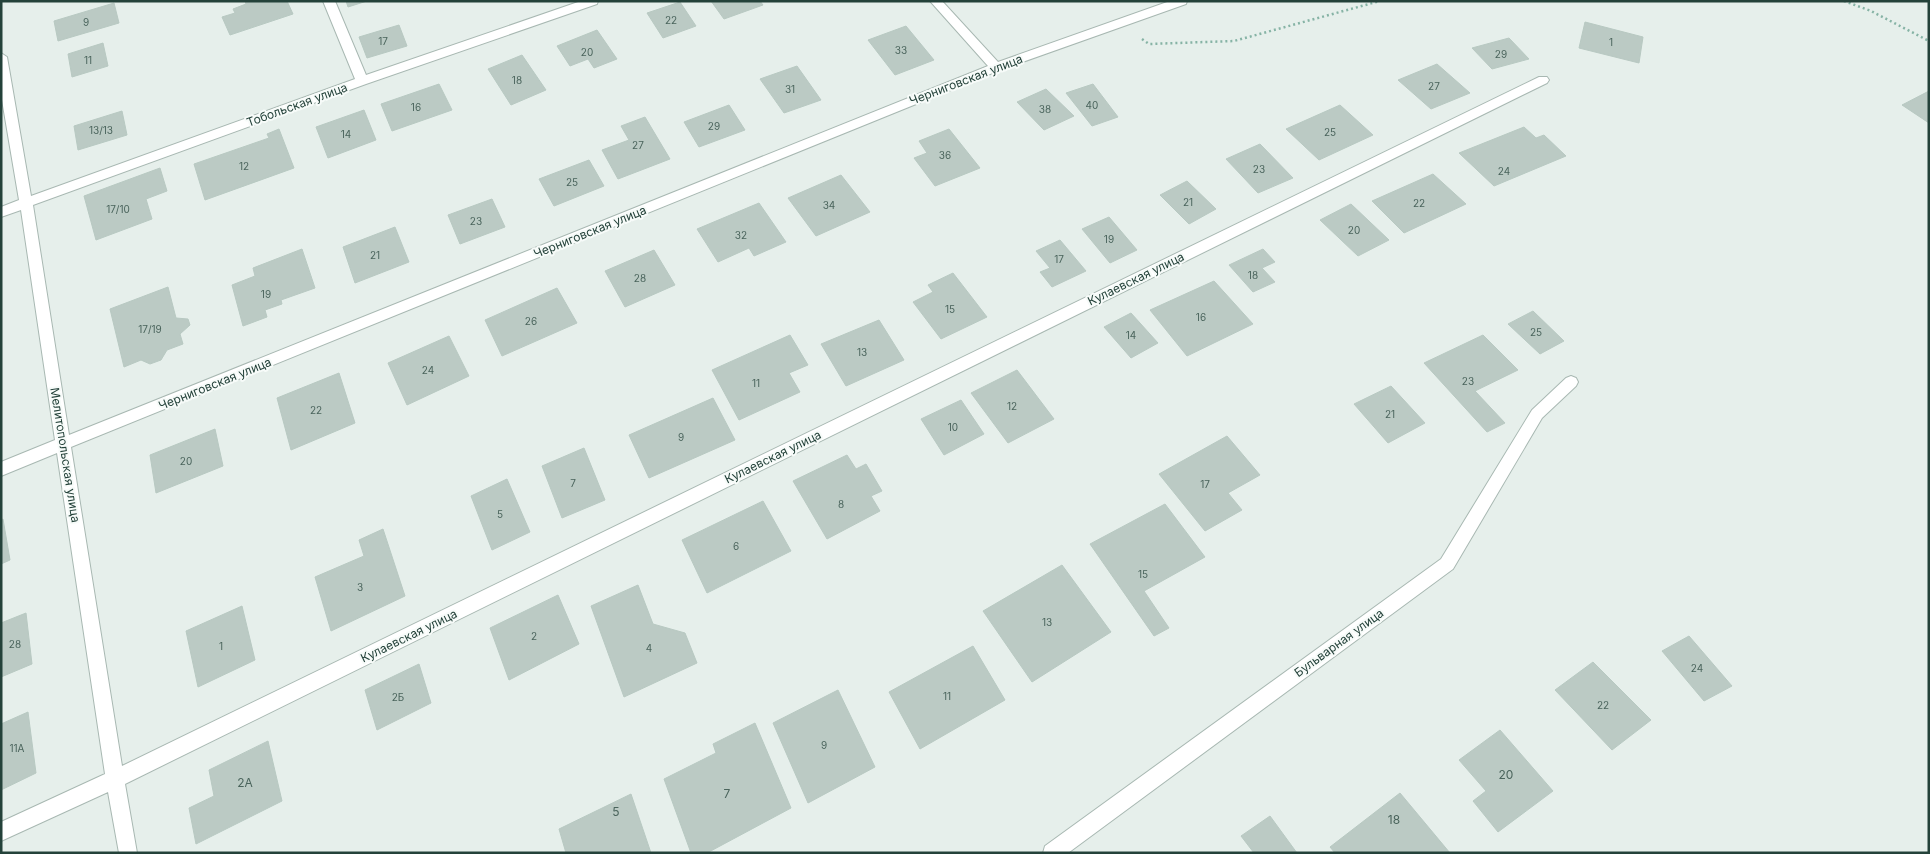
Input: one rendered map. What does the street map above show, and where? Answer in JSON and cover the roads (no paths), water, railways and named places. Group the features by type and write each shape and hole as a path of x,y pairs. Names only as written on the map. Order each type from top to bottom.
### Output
{"street":[{"path":"329,1 362,81"},
{"name":"Тобольская улица","path":"1,212 362,81 594,1"},
{"path":"935,1 996,67"},
{"name":"Черниговская улица","path":"1,469 63,446 996,67 1182,1"},
{"name":"Мелитопольская улица","path":"1,57 26,204 115,780 128,853"},
{"name":"Кулаевская улица","path":"1,832 115,780 1543,80"},
{"name":"Бульварная улица","path":"1052,853 1447,564 1537,414 1571,382"}]}
